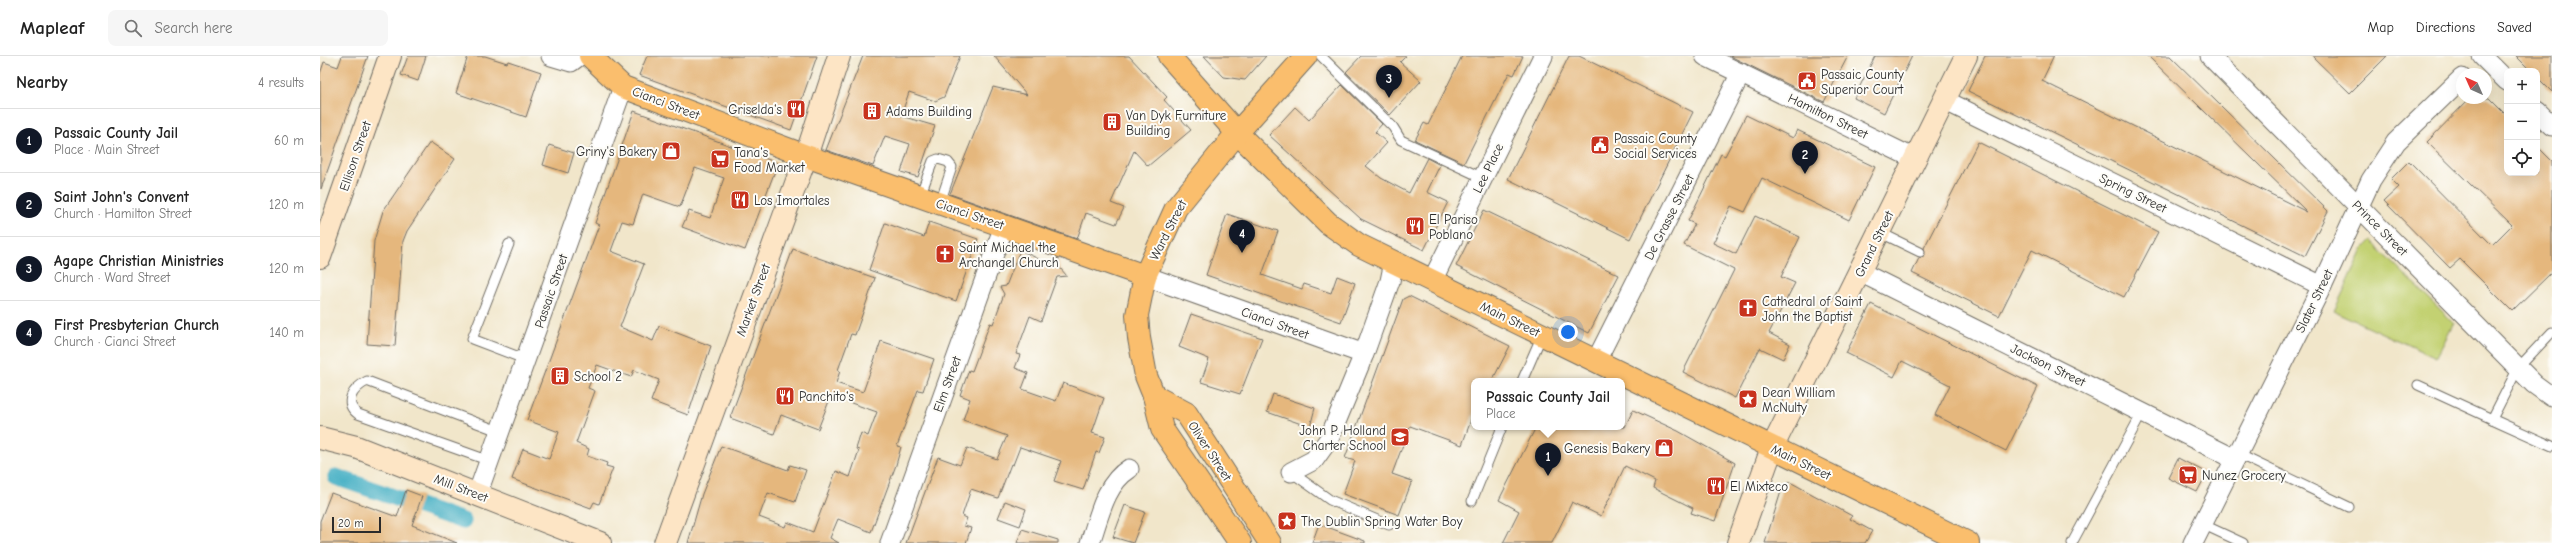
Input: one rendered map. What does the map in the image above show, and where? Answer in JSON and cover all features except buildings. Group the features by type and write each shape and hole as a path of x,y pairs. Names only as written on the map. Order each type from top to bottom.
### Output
{"main road":[{"path":"590,56 623,87"},
{"name":"Main Street","path":"1169,56 1237,133 1336,230 1359,245 1968,543"},
{"name":"Ward Street","path":"1154,396 1146,376 1139,338 1137,316 1146,276 1176,208 1237,133 1306,56"},
{"name":"Cianci Street","path":"623,87 806,156 1146,276"},
{"name":"Oliver Street","path":"1154,396 1186,414 1270,541"},
{"name":"Oliver Street","path":"1154,396 1162,429 1240,543"}],"street":[{"name":"Ellison Street","path":"320,257 324,231 390,56"},
{"path":"551,56 571,62 579,56"},
{"name":"Market Street","path":"665,543 806,156 839,56"},
{"name":"Lee Place","path":"1432,281 1543,56"},
{"name":"Hamilton Street","path":"1706,56 1916,159"},
{"name":"Grand Street","path":"1738,543 1772,448 1966,56"},
{"name":"Prince Street","path":"2210,56 2518,368 2552,397"},
{"path":"2472,68 2483,56 2504,78"},
{"name":"De Grasse Street","path":"1596,362 1741,73"},
{"name":"Slater Street","path":"2193,543 2322,286 2371,180 2396,142 2456,84"},
{"name":"Passaic Street","path":"477,495 527,360 623,87"},
{"name":"Spring Street","path":"1944,100 2322,286"},
{"path":"2540,114 2552,126"},
{"name":"Elm Street","path":"890,543 1004,226"},
{"path":"1291,472 1314,460 1322,451 1364,354 1390,282 1394,262"},
{"name":"Jackson Street","path":"1860,272 2142,412 2237,456"},
{"name":"Cianci Street","path":"1146,276 1364,354"},
{"name":"Mill Street","path":"320,438 356,447 600,543"},
{"path":"1090,543 1110,488 1120,474 1129,468"}],"lane":[{"path":"1321,56 1393,127 1401,140 1483,178"},
{"path":"920,196 933,161 938,159 948,162 952,167 940,203"},
{"path":"1879,232 1920,252"},
{"path":"509,244 472,339 527,360"},
{"path":"2492,419 2518,368 2552,332"},
{"path":"1523,378 1542,335"},
{"path":"490,461 358,414 351,409 349,402 352,394 367,381 501,432"},
{"path":"2418,385 2552,446"},
{"path":"2072,543 2142,412"},
{"path":"1472,501 1501,430"},
{"path":"2237,456 2349,507"},
{"path":"1291,472 1330,500 1389,525"},
{"path":"2202,524 2243,543"}],"green space":[{"path":"2371,241 2454,323 2436,358 2334,311 2364,248"}],"waterway":[{"path":"336,477 463,521"}],"place":[{"name":"Passaic County Superior Court","path":"1807,81"},
{"name":"Agape Christian Ministries","path":"1389,98"},
{"name":"Griselda's","path":"796,109"},
{"name":"Adams Building","path":"872,111"},
{"name":"Van Dyk Furniture Building","path":"1112,122"},
{"name":"Passaic County Social Services","path":"1600,145"},
{"name":"Griny's Bakery","path":"671,151"},
{"name":"Tana's Food Market","path":"720,159"},
{"name":"Saint John's Convent","path":"1805,174"},
{"name":"Los Imortales","path":"740,200"},
{"name":"El Pariso Poblano","path":"1415,226"},
{"name":"First Presbyterian Church","path":"1242,253"},
{"name":"Saint Michael the Archangel Church","path":"945,254"},
{"name":"Cathedral of Saint John the Baptist","path":"1748,308"},
{"name":"School 2","path":"560,376"},
{"name":"Panchito's","path":"785,396"},
{"name":"Dean William McNulty","path":"1748,399"},
{"name":"John P. Holland Charter School","path":"1400,437"},
{"name":"Genesis Bakery","path":"1664,448"},
{"name":"Nunez Grocery","path":"2188,475"},
{"name":"Passaic County Jail","path":"1548,476"},
{"name":"El Mixteco","path":"1716,486"},
{"name":"The Dublin Spring Water Boy","path":"1287,521"}]}
